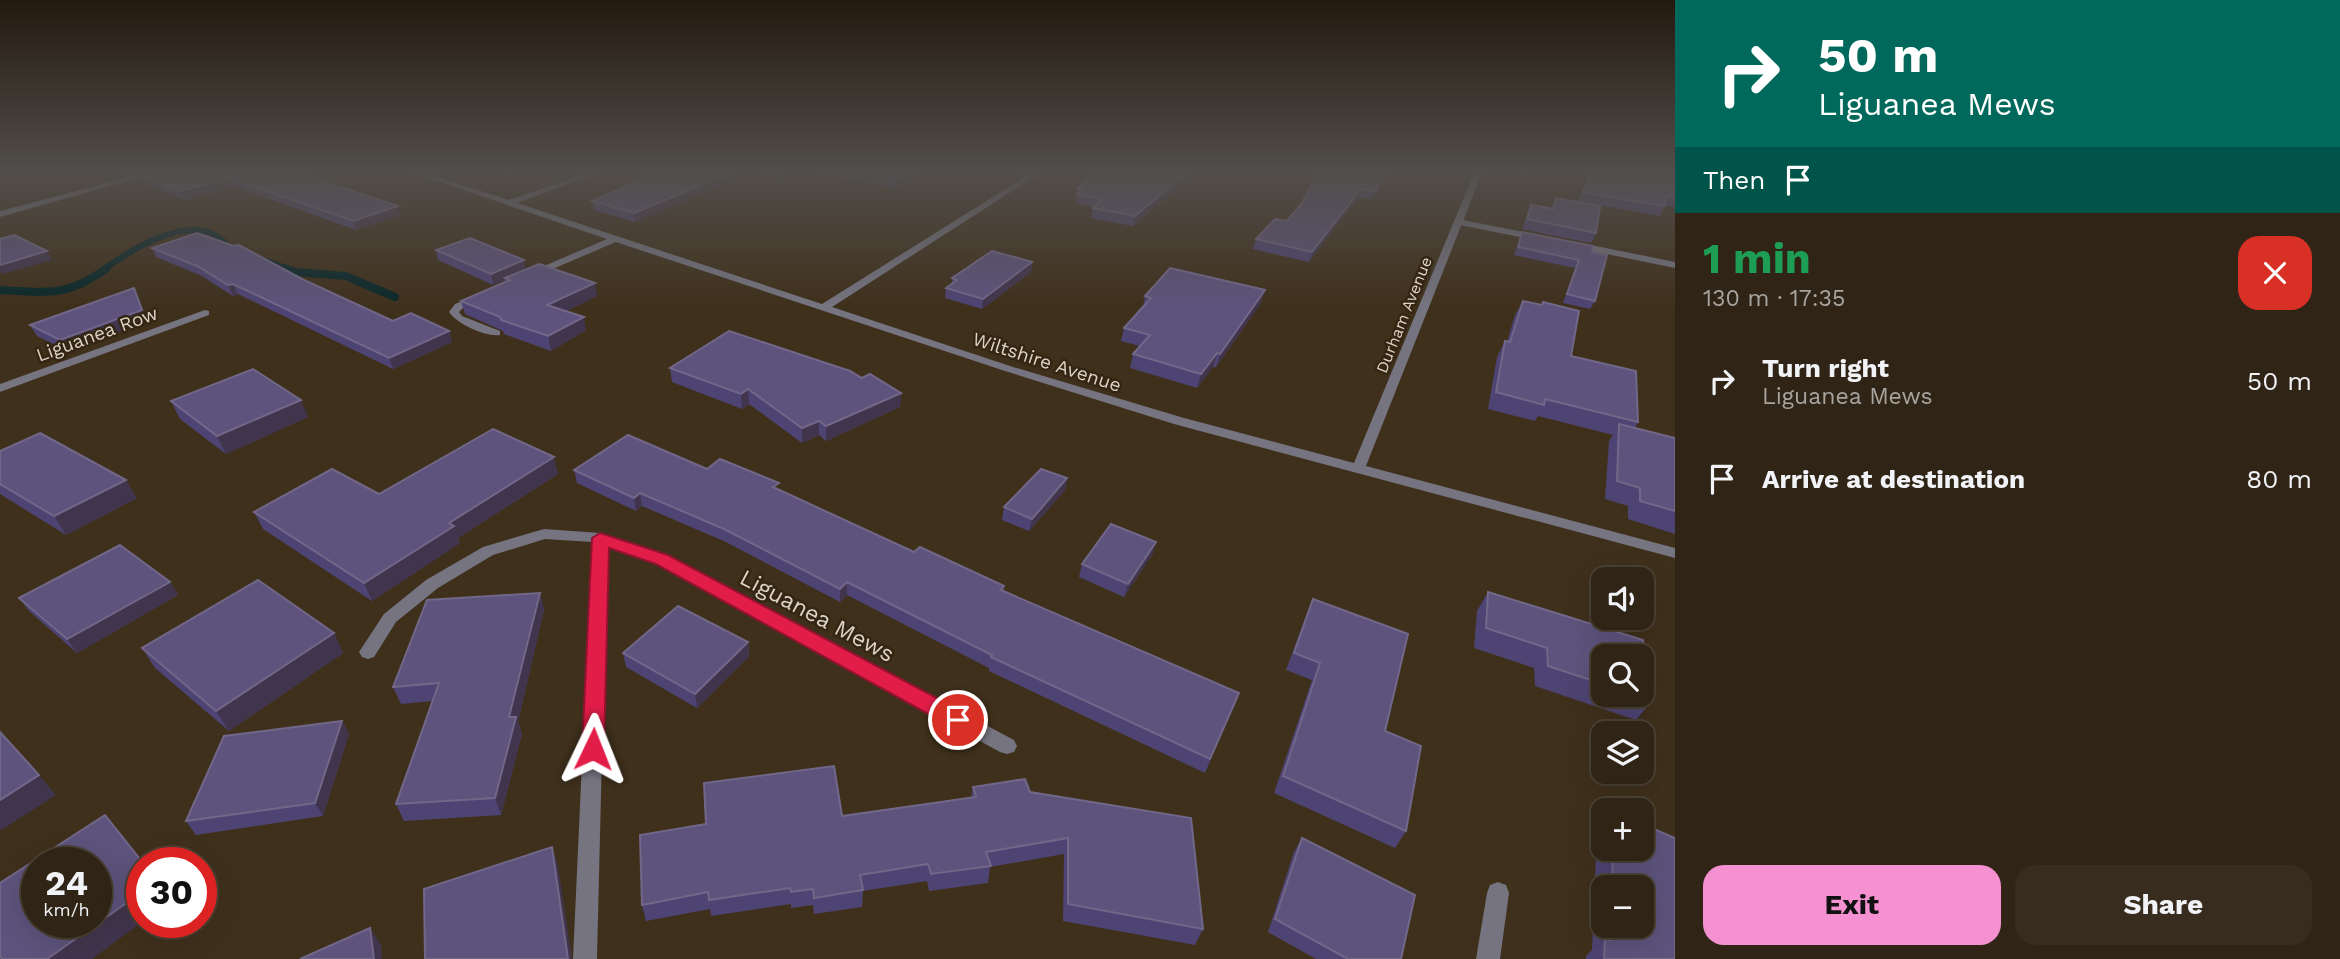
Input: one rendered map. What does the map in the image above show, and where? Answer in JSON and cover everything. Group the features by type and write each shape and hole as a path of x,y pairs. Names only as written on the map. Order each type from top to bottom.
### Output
{"street":[{"name":"Wiltshire Avenue","path":"555,218 1006,368 1165,417 1675,554"},
{"path":"826,306 965,218"},
{"name":"Durham Avenue","path":"1358,470 1460,218"},
{"path":"1458,222 1553,240"},
{"path":"519,280 616,238"},
{"path":"1567,243 1675,265"},
{"path":"495,290 459,306 454,312 458,318 496,333"},
{"name":"Liguanea Row","path":"0,388 205,313"},
{"name":"Liguanea Mews","path":"368,652 390,618 432,584 488,551 544,534 600,538 662,560 1007,746"},
{"path":"585,959 600,538"},
{"path":"1488,959 1498,893"}],"building":[{"path":"344,218 363,218 353,221"},
{"path":"1290,218 1339,218 1312,252 1256,239 1275,219 1287,221"},
{"path":"1527,218 1598,218 1596,233"},
{"path":"1522,232 1593,246 1592,252 1607,255 1595,301 1567,294 1579,260 1518,247"},
{"path":"197,233 234,246 239,245 304,280 393,321 411,313 449,331 389,358 233,284 228,285 197,266 152,248"},
{"path":"14,235 47,251 0,265 0,239"},
{"path":"470,238 524,260 491,274 436,250"},
{"path":"992,251 1032,262 983,299 946,288 957,280 952,278"},
{"path":"539,264 595,283 547,305 584,317 548,336 501,320 500,317 461,301 510,280 505,278"},
{"path":"1170,268 1265,290 1220,354 1217,353 1201,374 1133,354 1150,335 1124,328 1151,298 1145,296"},
{"path":"134,288 142,310 60,340 30,325"},
{"path":"1523,301 1542,305 1543,302 1579,311 1571,356 1636,371 1638,422 1545,399 1544,405 1496,392 1505,341 1510,342"},
{"path":"729,331 850,371 862,378 870,374 901,393 826,426 819,421 802,428 748,389 741,394 670,368"},
{"path":"253,369 301,400 217,436 171,401"},
{"path":"1619,424 1675,438 1675,511 1640,501 1640,488 1617,481"},
{"path":"493,429 554,457 449,523 454,526 364,583 254,512 332,469 379,494"},
{"path":"40,433 126,480 54,516 0,484 0,451"},
{"path":"628,435 707,469 720,459 779,483 773,487 914,552 920,547 1004,586 1001,590 1239,693 1210,759 991,657 992,655 847,582 840,589 724,529 640,493 634,498 574,470"},
{"path":"1041,469 1067,478 1032,519 1004,507"},
{"path":"1111,524 1156,542 1128,584 1082,564"},
{"path":"120,545 170,582 67,639 19,598"},
{"path":"258,580 334,633 216,711 142,648"},
{"path":"1488,592 1591,624 1591,630 1611,630 1643,640 1644,644 1591,644 1591,680 1548,666 1547,648 1486,628"},
{"path":"540,593 509,717 516,717 495,798 396,804 439,683 393,687 427,600"},
{"path":"1313,599 1408,634 1385,731 1421,746 1406,831 1283,776 1320,663 1294,653"},
{"path":"678,606 748,642 695,694 623,653"},
{"path":"342,721 315,803 186,821 224,736"},
{"path":"0,732 39,775 0,800"},
{"path":"834,766 842,816 976,797 973,787 1025,779 1030,792 1191,818 1203,929 1068,904 1068,838 986,852 991,866 931,874 928,864 860,875 863,890 814,898 813,889 791,892 790,888 709,900 708,892 642,905 640,835 706,824 704,783"},
{"path":"105,815 130,847 126,847 126,903 112,913 112,847 56,847"},
{"path":"1654,829 1675,838 1675,959 1604,959 1605,938 1654,938 1654,875 1612,875 1613,861 1654,861"},
{"path":"1302,838 1415,895 1401,959 1348,959 1275,919"},
{"path":"552,847 568,959 425,959 424,889"},
{"path":"21,869 21,938 77,938 47,959 2,959 0,883"},
{"path":"370,928 374,959 300,959"}],"waterway":[{"path":"104,269 154,239 184,231 211,233 233,249"},
{"path":"264,260 288,269"},
{"path":"0,290 44,292 68,289 107,268"},
{"path":"284,268 295,272 346,276 395,297"}],"route":[{"path":"593,749 600,538 662,560 958,720"}]}
